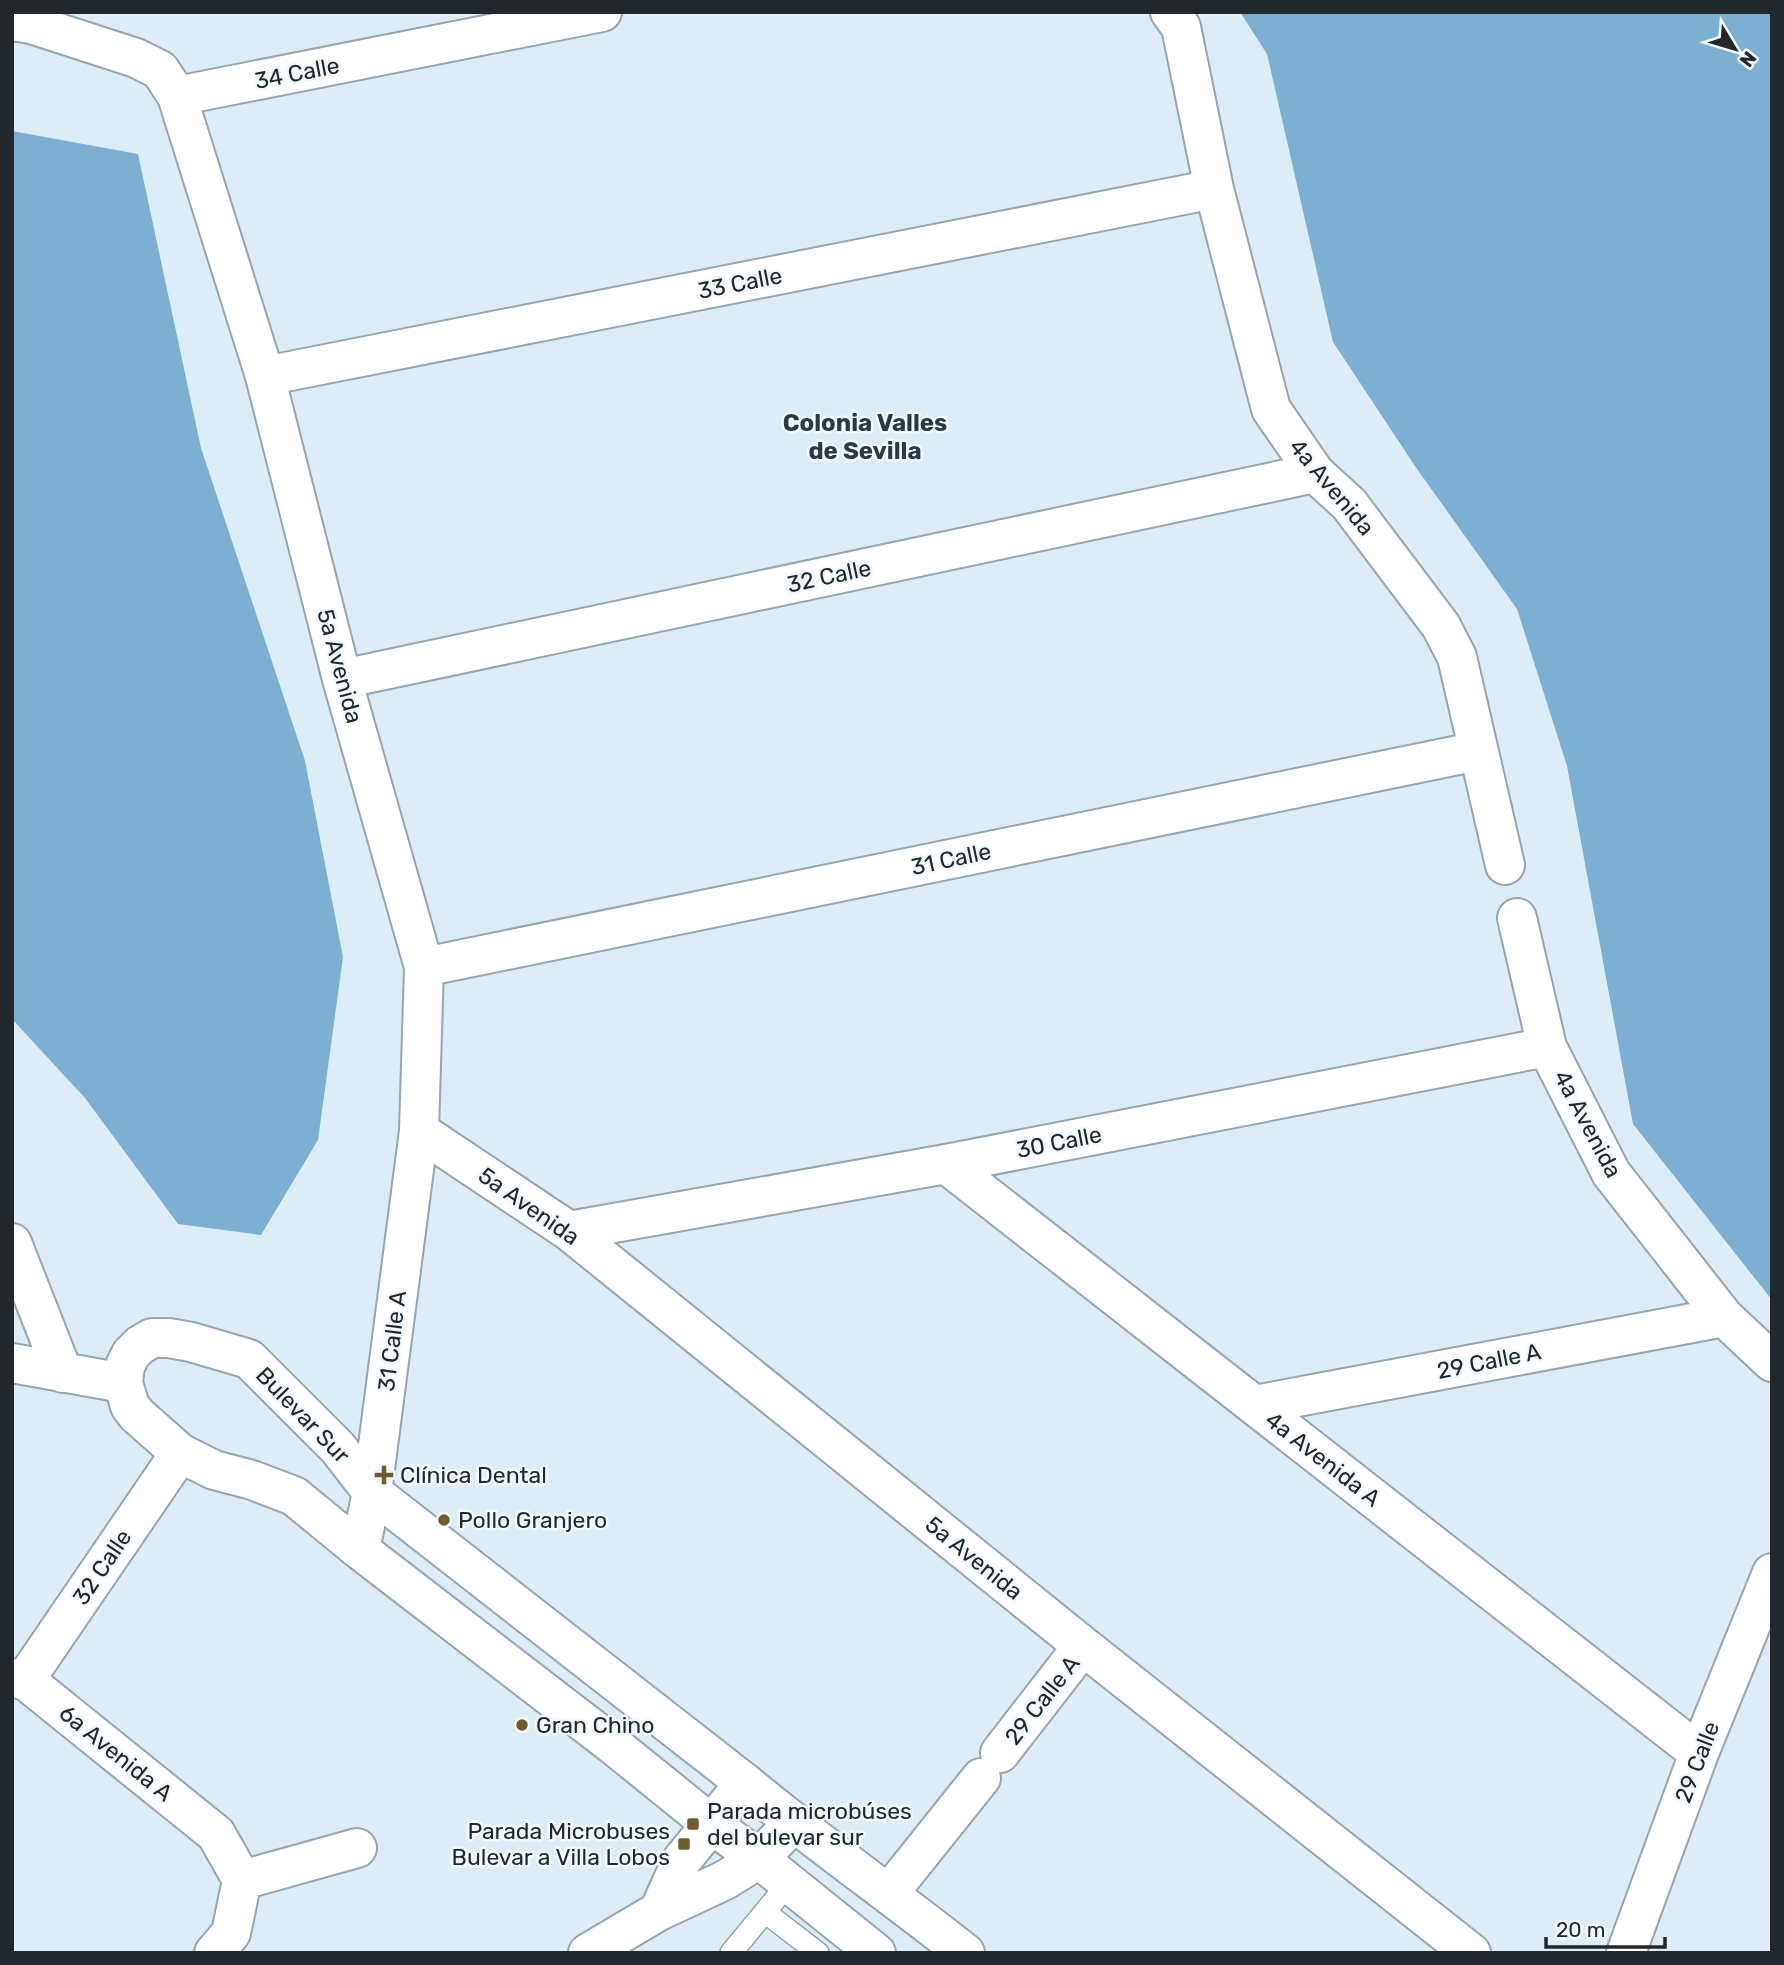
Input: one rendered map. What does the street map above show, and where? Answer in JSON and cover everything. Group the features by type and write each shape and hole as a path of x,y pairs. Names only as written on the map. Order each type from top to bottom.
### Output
{"street":[{"name":"34 Calle","path":"177,96 601,12"},
{"name":"4a Avenida","path":"1170,12 1181,27 1214,189 1271,409 1315,473 1349,504 1441,626 1457,657 1505,865"},
{"path":"24,19 135,58 160,70 177,96"},
{"name":"5a Avenida","path":"177,96 265,376 342,679 424,967 419,1131 569,1231 1083,1646 1471,1953"},
{"name":"33 Calle","path":"265,376 1214,189"},
{"name":"32 Calle","path":"342,679 1315,473"},
{"name":"31 Calle","path":"424,967 1478,751"},
{"name":"4a Avenida","path":"1517,918 1547,1047 1611,1173 1724,1317 1772,1362"},
{"name":"30 Calle","path":"569,1231 946,1164 1547,1047"},
{"name":"31 Calle A","path":"360,1550 372,1492 419,1131"},
{"name":"4a Avenida A","path":"946,1164 1699,1754"},
{"path":"12,1243 63,1373"},
{"name":"29 Calle A","path":"1255,1405 1724,1317"},
{"name":"Bulevar Sur","path":"123,1383 125,1366 131,1354 152,1338 191,1342 249,1359 338,1448 372,1492 793,1823 965,1953"},
{"path":"12,1363 123,1383 130,1406 137,1415 180,1454 214,1470 252,1480 294,1496 759,1859 776,1898 876,1953"},
{"name":"32 Calle","path":"18,1679 180,1454"},
{"name":"29 Calle","path":"1626,1953 1699,1754 1772,1573"},
{"name":"29 Calle A","path":"888,1893 1083,1646"},
{"name":"6a Avenida A","path":"18,1679 216,1834 242,1880"},
{"path":"659,1911 682,1860 745,1783"},
{"path":"588,1953 659,1911 725,1880 759,1859 793,1823"},
{"path":"214,1953 231,1933 242,1880 357,1848"}],"lane":[{"path":"731,1953 776,1898 818,1953"}],"shaded area":[{"path":"1240,12 1772,12 1772,1300 1633,1124 1567,766 1517,609 1417,469 1333,342 1267,54"},
{"path":"12,131 138,154 201,448 305,761 343,957 318,1140 261,1235 178,1224 85,1098 12,1019"}],"place":[{"name":"Clínica Dental","path":"384,1475"},
{"name":"Pollo Granjero","path":"444,1520"},
{"name":"Gran Chino","path":"522,1725"},
{"name":"Parada microbúses del bulevar sur","path":"693,1824"},
{"name":"Parada Microbuses Bulevar a Villa Lobos","path":"684,1844"}],"district":[{"name":"Colonia Valles de Sevilla","path":"865,437"}]}
